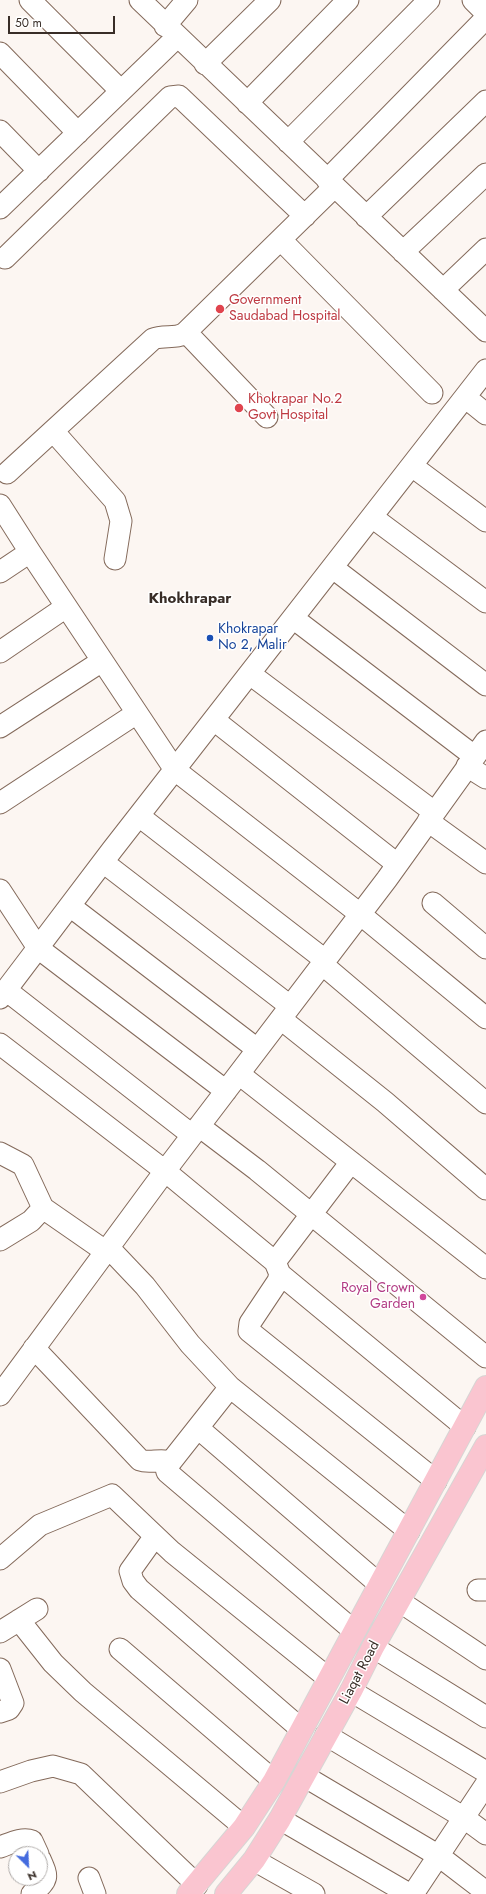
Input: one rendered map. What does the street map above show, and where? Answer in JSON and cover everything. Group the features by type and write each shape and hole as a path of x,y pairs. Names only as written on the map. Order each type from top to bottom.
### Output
{"main road":[{"path":"193,1889 244,1827 274,1781 328,1678 486,1387"},
{"name":"Liaqat Road","path":"226,1894 254,1860 280,1819 351,1691 373,1647 483,1458"}],"street":[{"path":"30,0 121,91"},
{"path":"140,0 205,64 486,330"},
{"path":"0,207 121,91 171,31 187,0"},
{"path":"205,64 270,0"},
{"path":"247,103 348,0"},
{"path":"288,142 429,0"},
{"path":"473,0 486,13"},
{"path":"7,473 54,432 153,339 180,336 186,332 305,216 331,183 486,18"},
{"path":"0,53 78,133"},
{"path":"5,258 170,97 174,96 180,96 305,216"},
{"path":"366,217 486,101"},
{"path":"0,131 38,171"},
{"path":"403,252 486,174"},
{"path":"281,240 432,393"},
{"path":"443,290 486,249"},
{"path":"186,332 268,417"},
{"path":"486,370 103,862 3,994 196,1131 257,1170 486,1357"},
{"path":"465,397 486,414"},
{"path":"54,432 115,502 121,521 115,559"},
{"path":"412,466 486,521"},
{"path":"0,505 175,770 360,914 486,1018"},
{"path":"372,517 486,602"},
{"path":"0,572 30,552"},
{"path":"333,568 486,685"},
{"path":"0,652 66,607"},
{"path":"294,618 476,754 486,778"},
{"path":"0,727 102,661"},
{"path":"250,674 431,816 486,863"},
{"path":"0,803 137,713"},
{"path":"214,720 397,864"},
{"path":"0,1395 165,1171 360,914 476,754"},
{"path":"139,816 324,962 486,1103"},
{"path":"103,862 286,1012 385,1102 486,1189"},
{"path":"0,890 38,948 226,1091"},
{"path":"433,904 486,948"},
{"path":"70,906 258,1049"},
{"path":"0,1044 165,1171 465,1427"},
{"path":"239,1074 486,1268"},
{"path":"0,1153 24,1165 43,1208 107,1249 145,1286 190,1344 230,1387 409,1531"},
{"path":"351,1162 311,1214 278,1268 278,1281 250,1323 249,1331 436,1480"},
{"path":"0,1240 31,1222 43,1208"},
{"path":"34,1348 140,1460 149,1462 165,1460 171,1462"},
{"path":"230,1387 166,1468 167,1472 354,1630"},
{"path":"198,1428 379,1584"},
{"path":"0,1559 40,1526 110,1495 114,1495 155,1536 328,1678"},
{"path":"155,1536 130,1571 133,1581 139,1589 301,1729"},
{"path":"399,1601 486,1659"},
{"path":"0,1632 37,1609"},
{"path":"19,1620 53,1663 83,1692 150,1750 244,1827"},
{"path":"373,1647 486,1717"},
{"path":"120,1649 274,1781"},
{"path":"0,1669 13,1704 9,1709 0,1712"},
{"path":"351,1691 486,1772"},
{"path":"326,1735 463,1817 486,1834"},
{"path":"0,1782 31,1771 53,1766 81,1774 193,1889"},
{"path":"304,1776 439,1856 486,1892"},
{"path":"413,1894 486,1784"},
{"path":"280,1819 409,1894"},
{"path":"0,1847 17,1841 29,1840 32,1841 34,1846"},
{"path":"254,1860 314,1894"},
{"path":"32,1894 41,1886"}],"place":[{"name":"Government Saudabad Hospital","path":"220,309"},
{"name":"Khokrapar No.2 Govt Hospital","path":"239,408"},
{"name":"Khokrapar No 2, Malir","path":"210,638"},
{"name":"Royal Crown Garden","path":"423,1297"}],"district":[{"name":"Khokhrapar","path":"190,599"}]}
